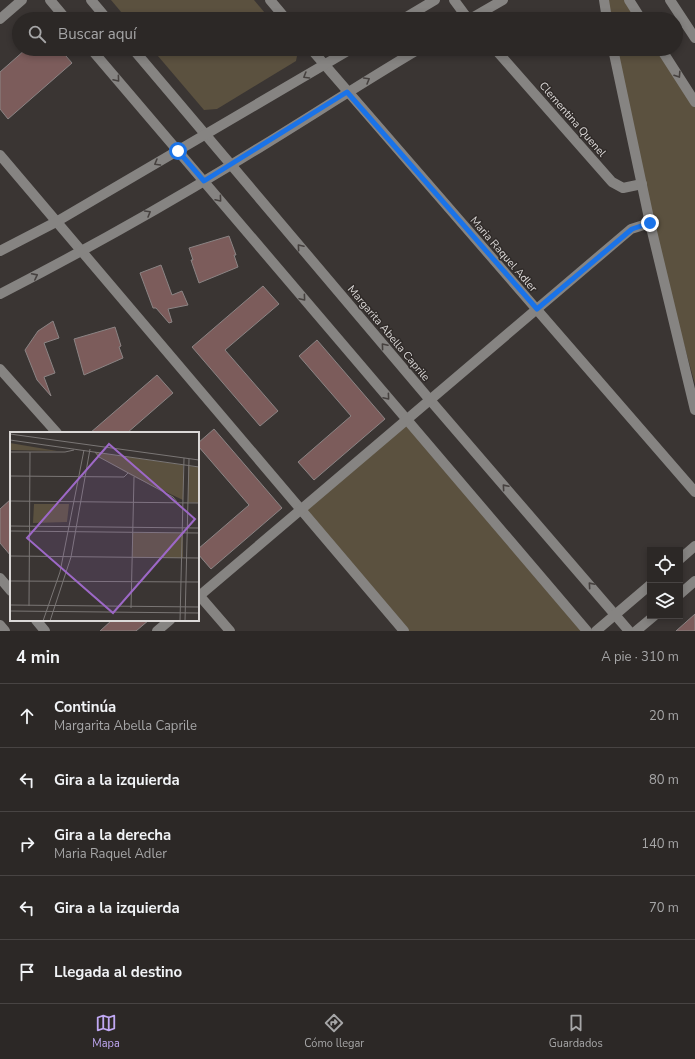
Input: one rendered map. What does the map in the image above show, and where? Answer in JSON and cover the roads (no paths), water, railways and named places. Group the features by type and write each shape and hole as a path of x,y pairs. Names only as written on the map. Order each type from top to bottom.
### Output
{"street":[{"path":"0,19 22,0"},
{"path":"50,0 60,12"},
{"path":"91,0 101,12"},
{"path":"270,0 280,12"},
{"path":"415,12 435,0"},
{"path":"454,0 463,12"},
{"path":"482,12 503,0"},
{"path":"604,0 606,12"},
{"path":"629,0 637,12"},
{"path":"670,0 678,12"},
{"path":"683,20 695,38"},
{"path":"98,56 587,631"},
{"name":"Margarita Abella Caprile","path":"139,56 430,400 629,631"},
{"name":"Maria Raquel Adler","path":"317,56 695,492"},
{"path":"0,251 56,222 206,136 339,56"},
{"path":"0,294 83,251 204,181 407,56"},
{"name":"Clementina Quenel","path":"501,56 612,182 623,188 642,184"},
{"path":"615,56 650,223 695,410"},
{"path":"665,56 695,102"},
{"path":"0,155 404,631"},
{"path":"199,594 301,510 632,229 650,223"},
{"path":"0,369 56,432"},
{"path":"683,556 695,546"},
{"path":"0,578 10,590"},
{"path":"683,591 695,581"},
{"path":"596,631 647,588"},
{"path":"199,596 230,631"},
{"path":"636,631 650,619"},
{"path":"37,621 45,631"},
{"path":"157,631 169,621"},
{"path":"0,625 5,631"}]}
